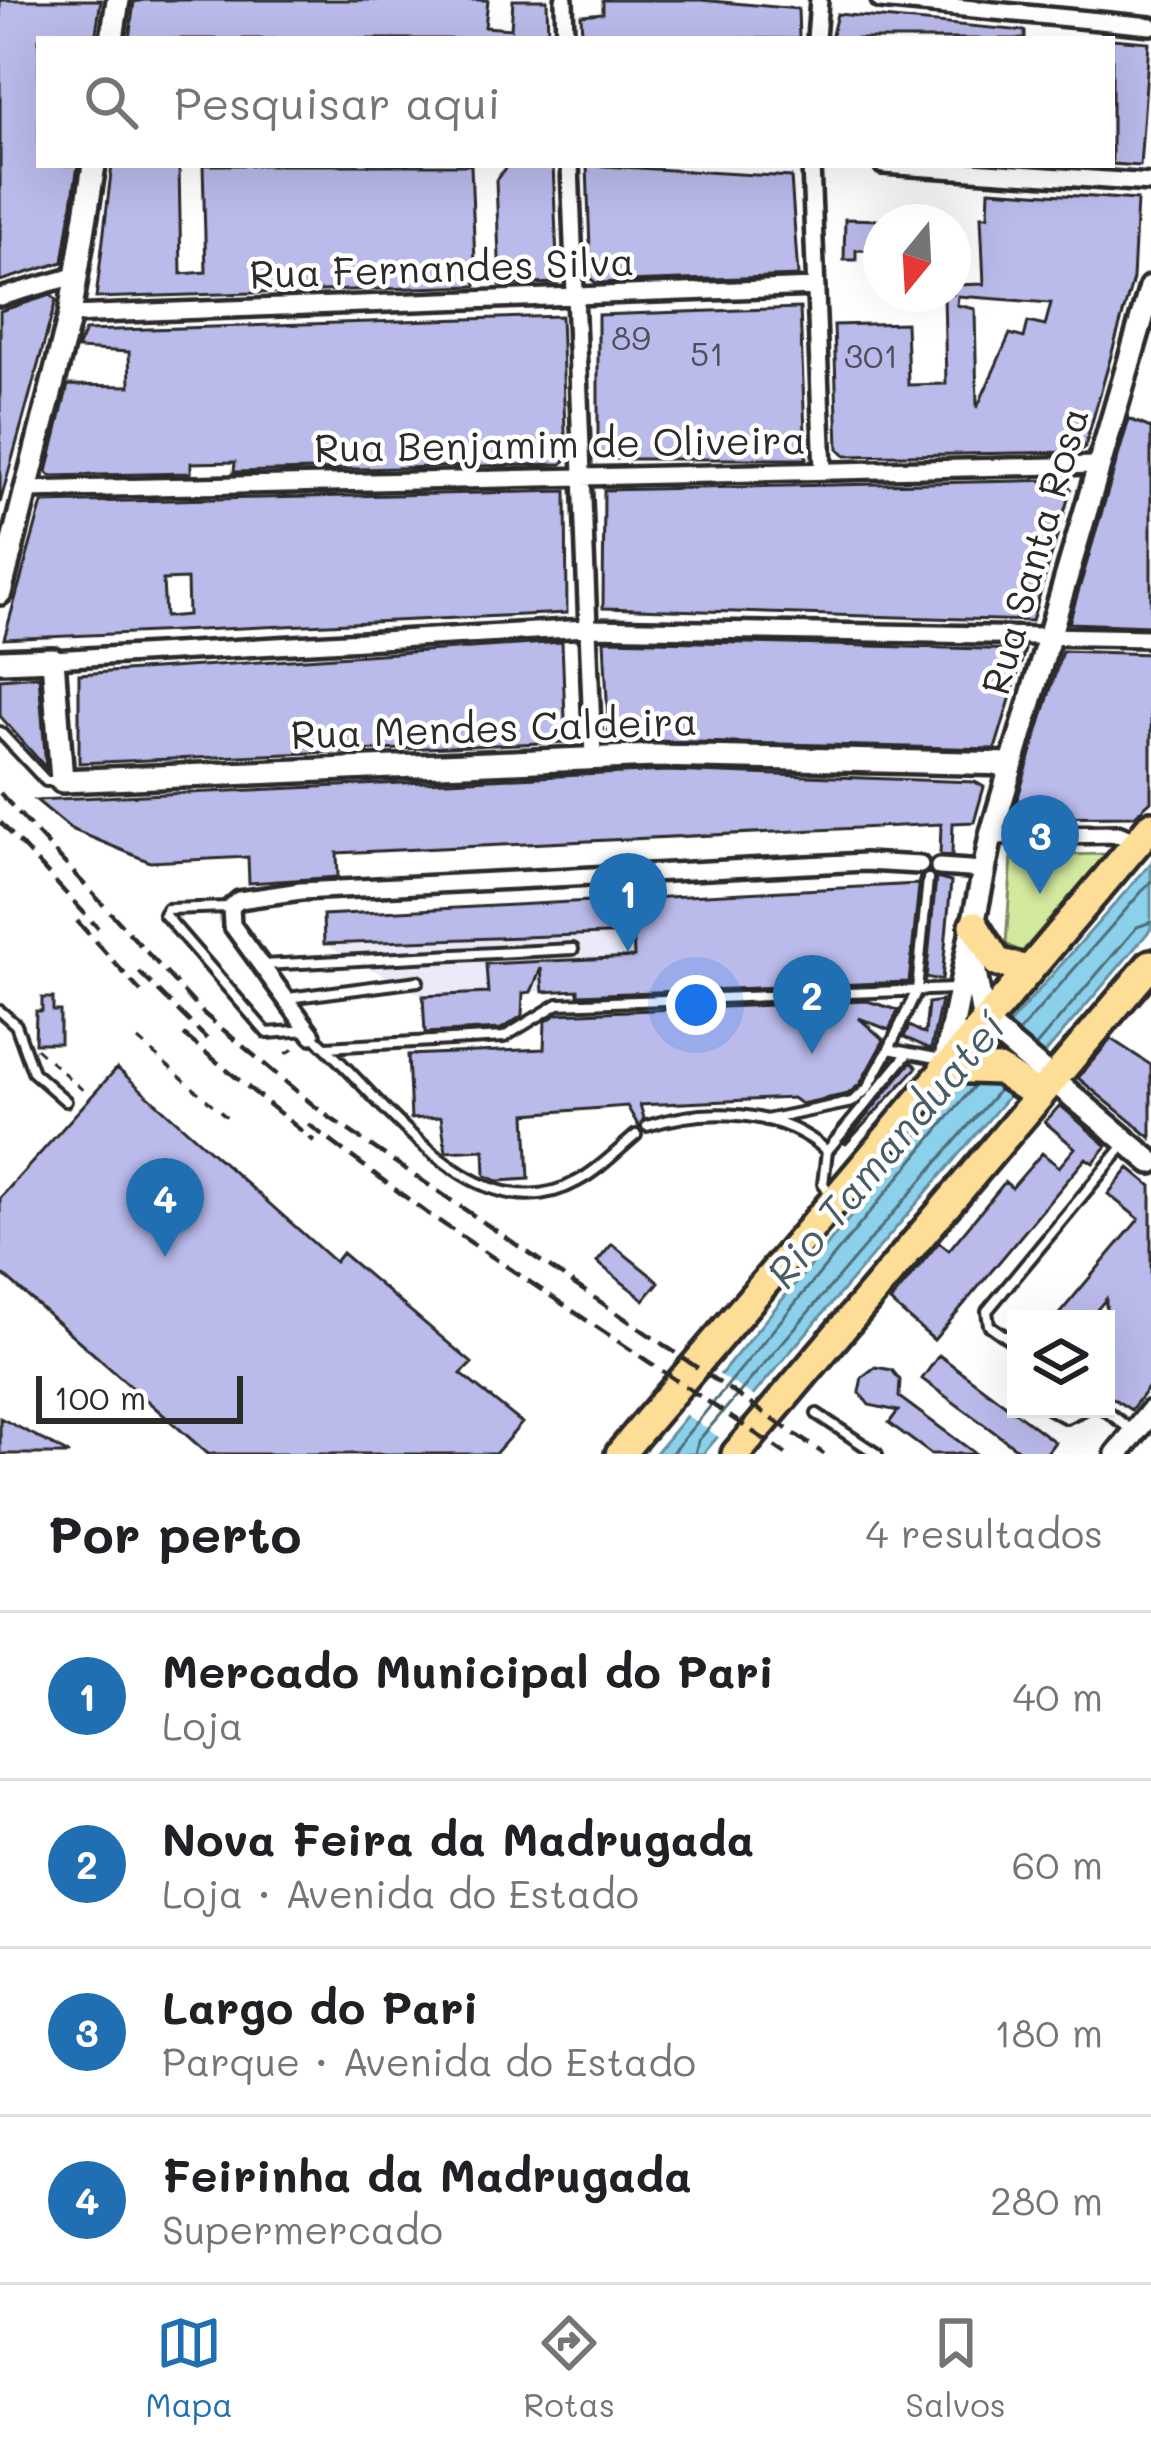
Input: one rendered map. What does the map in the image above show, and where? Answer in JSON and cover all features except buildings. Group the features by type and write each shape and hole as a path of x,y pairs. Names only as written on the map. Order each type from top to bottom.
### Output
{"highway":[{"path":"620,1454 834,1198 988,1026 1028,970 1144,834"},
{"path":"974,925 997,962 1028,970"},
{"path":"736,1454 1042,1084 1151,964"},
{"path":"950,1065 999,1070 1042,1084"}],"street":[{"path":"112,36 118,0"},
{"path":"564,0 565,36"},
{"path":"816,36 819,0"},
{"path":"880,0 973,5 1151,26"},
{"path":"0,593 70,315 94,168"},
{"path":"570,168 593,757"},
{"path":"812,168 824,471"},
{"path":"928,168 1151,183"},
{"path":"0,297 78,275"},
{"name":"Rua Fernandes Silva","path":"70,315 816,287"},
{"name":"Rua Santa Rosa","path":"974,925 992,836 1151,287"},
{"name":"Rua Benjamim de Oliveira","path":"26,490 1096,465"},
{"path":"0,661 587,628 1151,638"},
{"path":"53,659 62,781"},
{"name":"Rua Mendes Caldeira","path":"62,781 593,757 1012,764"},
{"path":"992,836 1144,834"},
{"path":"315,1037 282,999 232,926 231,907 239,900 301,891 865,862 929,870 984,870"},
{"path":"950,1065 974,925"},
{"path":"974,925 974,984 988,1026 1042,1084 1151,1162"},
{"path":"1117,1454 1151,1412"}],"lane":[{"path":"0,732 46,782 62,781"},
{"path":"765,1120 852,1102 867,1089 917,990 929,870"},
{"path":"231,907 167,910 164,914 267,1033 504,1037 558,1004 962,989"},
{"path":"262,965 573,950"},
{"path":"282,999 418,981"},
{"path":"0,1011 16,1025 33,1072 66,1101"},
{"path":"315,1037 433,1155 508,1194 545,1194 579,1181 637,1135"},
{"path":"890,1049 950,1065"},
{"path":"834,1198 823,1184 827,1150 909,1052"},
{"path":"647,1126 682,1117 734,1114 765,1120 827,1150"},
{"path":"1007,1338 989,1325 987,1311 1127,1142"},
{"path":"817,1414 877,1454"},
{"path":"1115,1417 1135,1432"}],"path":[{"path":"286,1054 315,1037"},
{"path":"138,1040 229,1119"},
{"path":"33,1044 84,1091"}],"shaded area":[{"path":"919,884 918,959 912,983 513,992 513,1024 425,1033 423,996 324,944 323,915"}],"green space":[{"path":"1107,854 1022,952 1006,944 1012,856"}],"water":[{"name":"Rio Tamanduateí","path":"1151,863 1151,929 703,1454 655,1454 1015,1017"}],"pier":[{"path":"715,1372 758,1399 723,1440 682,1412"}],"railway":[{"path":"0,793 203,1013 323,1113 824,1454"},
{"path":"0,822 98,928"},
{"path":"77,921 141,992"},
{"path":"139,972 207,1039"},
{"path":"184,1035 314,1141"},
{"path":"308,1124 427,1213 786,1454"}],"place":[{"name":"Largo do Pari","path":"1040,894"},
{"name":"Mercado Municipal do Pari","path":"628,952"},
{"name":"Nova Feira da Madrugada","path":"812,1054"},
{"name":"Feirinha da Madrugada","path":"165,1257"}]}
